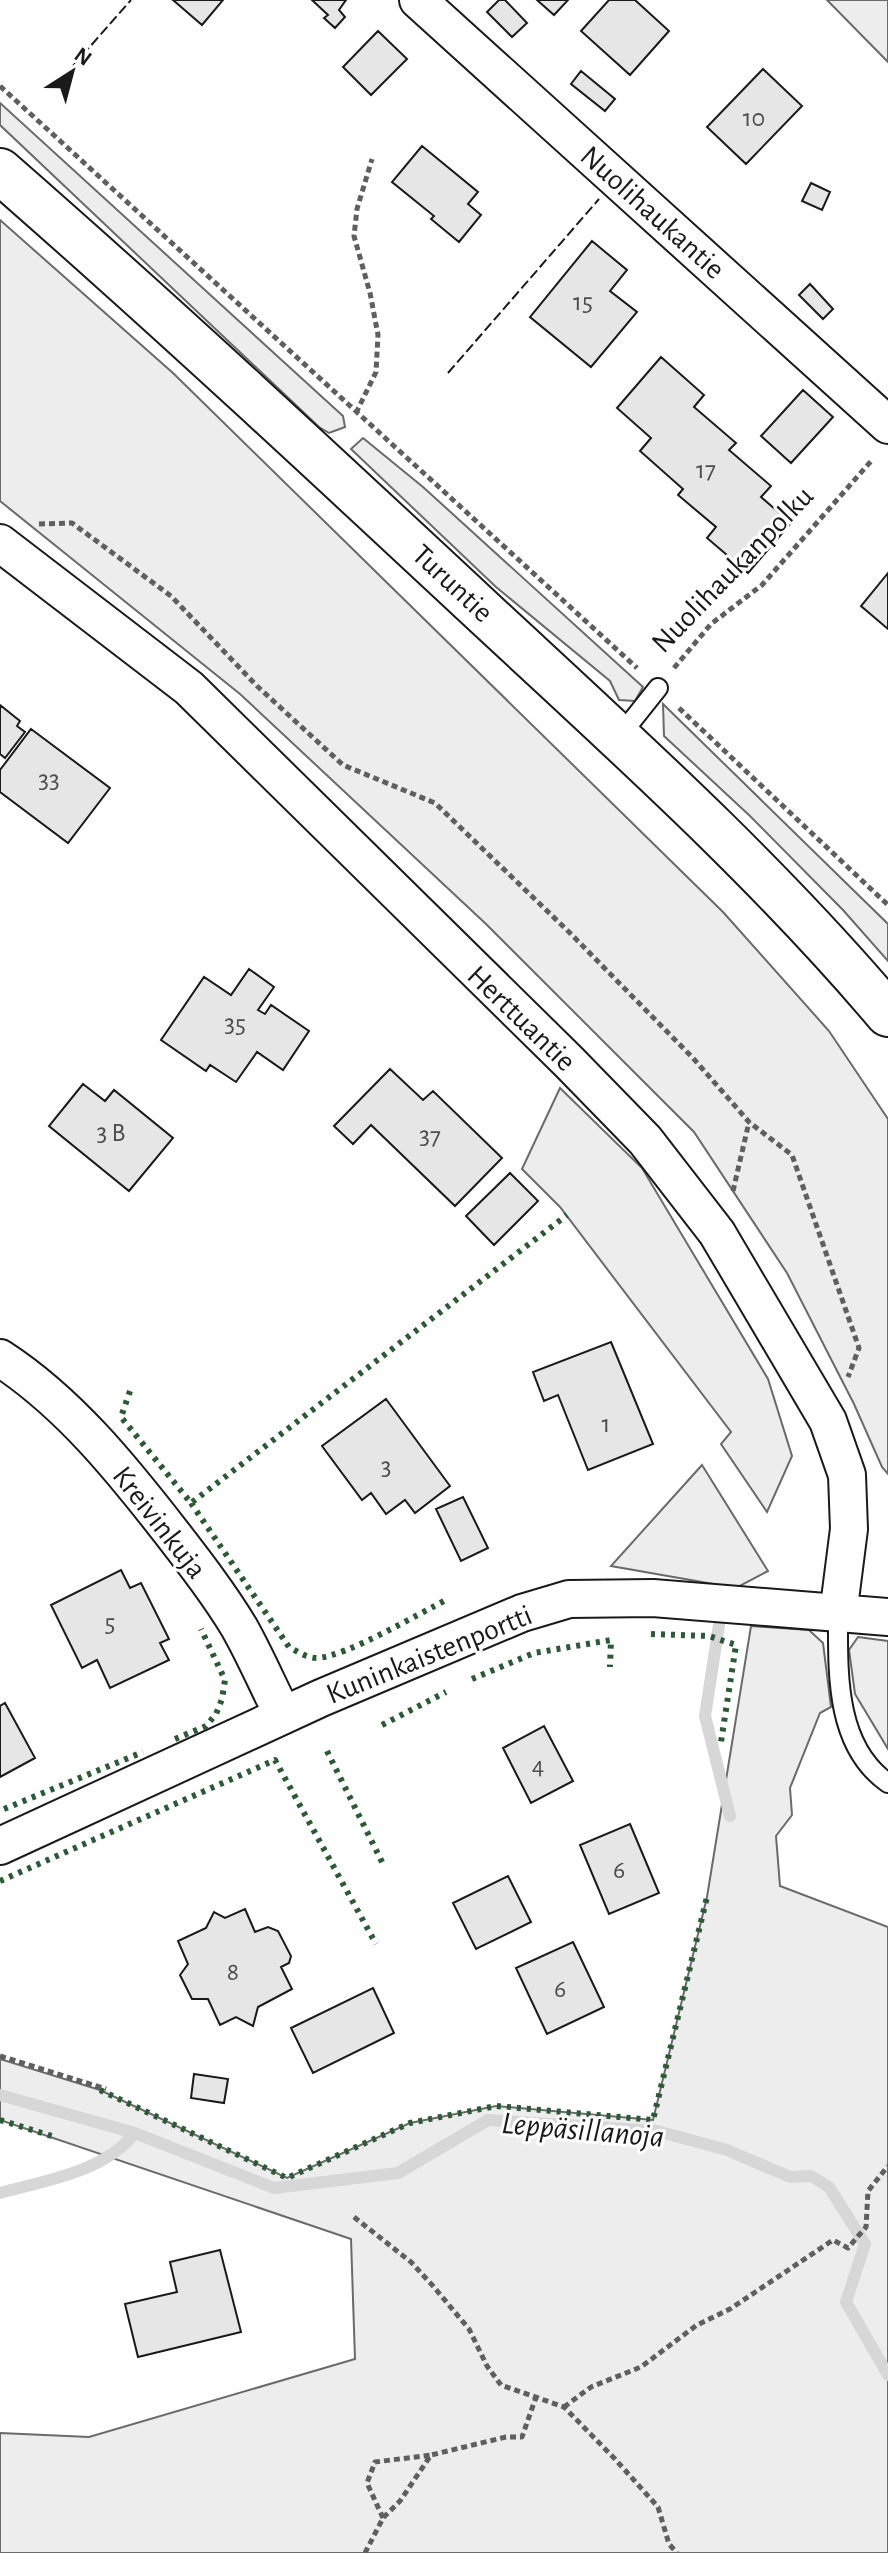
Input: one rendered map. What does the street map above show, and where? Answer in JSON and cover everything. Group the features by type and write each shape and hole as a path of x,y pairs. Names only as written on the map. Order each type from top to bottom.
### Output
{"main road":[{"name":"Turuntie","path":"0,171 337,475 619,737 770,882 888,1014"}],"street":[{"name":"Nuolihaukantie","path":"418,0 883,439"},
{"name":"Herttuantie","path":"0,543 189,688 645,1140 717,1233 828,1421 847,1475 849,1529 838,1615"},
{"name":"Kreivinkuja","path":"0,1358 22,1372 83,1428 141,1493 239,1628 283,1715"},
{"name":"Kuninkaistenportti","path":"0,1846 283,1715 522,1613 569,1599 653,1598 888,1617"}],"lane":[{"name":"Nuolihaukanpolku","path":"619,737 658,688"},
{"path":"838,1615 838,1668 849,1737 871,1771 888,1783"}],"path":[{"path":"0,86 583,617 888,905"},
{"path":"356,413 376,372 378,335 354,236 357,209 372,159"},
{"name":"Nuolihaukanpolku","path":"658,688 711,624 762,585 883,439"},
{"path":"34,524 72,523 171,596 257,686 343,765 435,803 662,1026 749,1122 792,1155 859,1348 846,1383"},
{"path":"732,1195 749,1122"},
{"path":"0,2056 106,2089"},
{"path":"564,2407 591,2387 641,2367 697,2325 730,2309 833,2240 848,2248 866,2227 868,2191 888,2166"},
{"path":"354,2217 411,2262 433,2286 469,2329 487,2366 501,2385 564,2407 658,2507 669,2544 677,2553"},
{"path":"383,2518 367,2483 375,2462 431,2455 506,2437 522,2437 536,2397"},
{"path":"365,2553 383,2518 400,2501 431,2455"}],"shaded area":[{"path":"827,0 888,0 888,62"},
{"path":"0,103 343,416 345,427 329,433 319,427 0,125"},
{"path":"0,220 173,373 723,912 829,1031 888,1119 888,1474 787,1273 694,1132 486,924 240,694 0,501"},
{"path":"363,438 423,487 643,687 635,701 619,700 610,681 496,587 351,449"},
{"path":"663,704 888,924 888,961 843,910 750,816 664,736"},
{"path":"560,1088 642,1168 768,1379 792,1456 767,1512 721,1444 731,1432 560,1207 522,1169"},
{"path":"702,1465 768,1571 736,1588 611,1566"},
{"path":"751,1626 809,1630 823,1643 831,1707 820,1713 790,1788 792,1815 776,1836 780,1886 888,1927 888,2553 0,2553 0,2433 89,2437 355,2359 351,2239 0,2120 0,2059 100,2090 287,2178 410,2123 496,2106 653,2120 707,1897"},
{"path":"858,1637 888,1641 888,1749 855,1694 849,1650"}],"building":[{"path":"173,0 223,0 202,25"},
{"path":"312,0 346,0 339,10 345,17 335,28 324,18 328,15"},
{"path":"499,0 505,0 527,23 512,37 487,12"},
{"path":"537,0 568,0 554,15"},
{"path":"609,0 635,0 669,31 630,75 581,31"},
{"path":"378,31 407,59 371,95 343,67"},
{"path":"763,69 802,106 746,164 707,127"},
{"path":"581,71 615,99 605,111 571,84"},
{"path":"422,146 478,192 468,204 481,215 459,242 431,219 434,216 392,182"},
{"path":"811,183 830,192 822,210 802,201"},
{"path":"592,241 627,270 610,291 637,312 591,367 530,317"},
{"path":"810,284 833,309 823,319 799,295"},
{"path":"661,357 704,395 694,407 736,443 729,450 771,486 761,497 791,523 748,573 707,538 716,527 678,495 683,489 640,451 651,438 617,408"},
{"path":"803,390 833,417 791,463 761,436"},
{"path":"888,573 888,629 861,606"},
{"path":"0,705 20,721 17,726 25,732 5,758 0,754"},
{"path":"31,729 110,788 68,843 0,792 0,770"},
{"path":"249,969 274,987 258,1010 265,1014 271,1005 309,1031 283,1070 257,1052 236,1082 210,1065 206,1071 161,1040 204,977 231,995"},
{"path":"390,1069 423,1100 433,1091 502,1158 455,1206 371,1125 353,1144 334,1126"},
{"path":"83,1084 105,1101 114,1090 173,1138 129,1191 49,1126"},
{"path":"510,1173 538,1201 494,1245 466,1216"},
{"path":"611,1342 653,1444 588,1470 558,1395 544,1401 533,1372"},
{"path":"386,1399 450,1486 415,1513 405,1500 386,1514 371,1493 362,1500 322,1446"},
{"path":"463,1497 488,1548 461,1561 436,1509"},
{"path":"121,1570 130,1588 141,1583 169,1639 160,1643 169,1660 110,1688 97,1660 82,1668 51,1605"},
{"path":"5,1703 35,1758 0,1777 0,1706"},
{"path":"544,1726 573,1781 531,1803 503,1748"},
{"path":"630,1824 659,1893 609,1914 580,1845"},
{"path":"508,1876 531,1922 476,1949 453,1903"},
{"path":"245,1909 255,1932 268,1927 278,1931 291,1956 289,1963 281,1967 292,1989 258,2007 253,2026 236,2017 220,2025 208,1999 192,1999 180,1975 188,1964 178,1941 206,1928 214,1912 225,1918"},
{"path":"573,1942 604,2007 547,2034 516,1968"},
{"path":"373,1988 394,2033 313,2073 291,2028"},
{"path":"194,2074 228,2079 224,2103 191,2098"},
{"path":"220,2250 241,2332 138,2357 125,2304 177,2292 170,2262"}],"waterway":[{"path":"719,1625 705,1716 730,1816"},
{"name":"Leppäsillanoja","path":"0,2095 135,2133 274,2188 398,2173 488,2120 657,2131 727,2150 790,2177 811,2176 829,2187 865,2244 846,2302 888,2375"},
{"path":"0,2193 91,2166 122,2146 135,2133"}],"hedge":[{"path":"130,1391 121,1417 191,1503 567,1215"},
{"path":"191,1503 289,1647 306,1656 317,1658 345,1650 448,1599"},
{"path":"175,1739 206,1726 216,1714 222,1699 225,1680 201,1629"},
{"path":"651,1634 709,1636 736,1645 721,1742"},
{"path":"472,1679 534,1653 611,1640 610,1667"},
{"path":"382,1725 446,1692"},
{"path":"327,1751 383,1864"},
{"path":"4,1809 143,1752"},
{"path":"0,1881 275,1760 376,1944"},
{"path":"100,2090 287,2178 410,2123 496,2106 653,2120 707,1897"},
{"path":"0,2120 55,2137"}],"fence":[{"path":"73,66 131,0"},
{"path":"448,373 599,199"}]}
